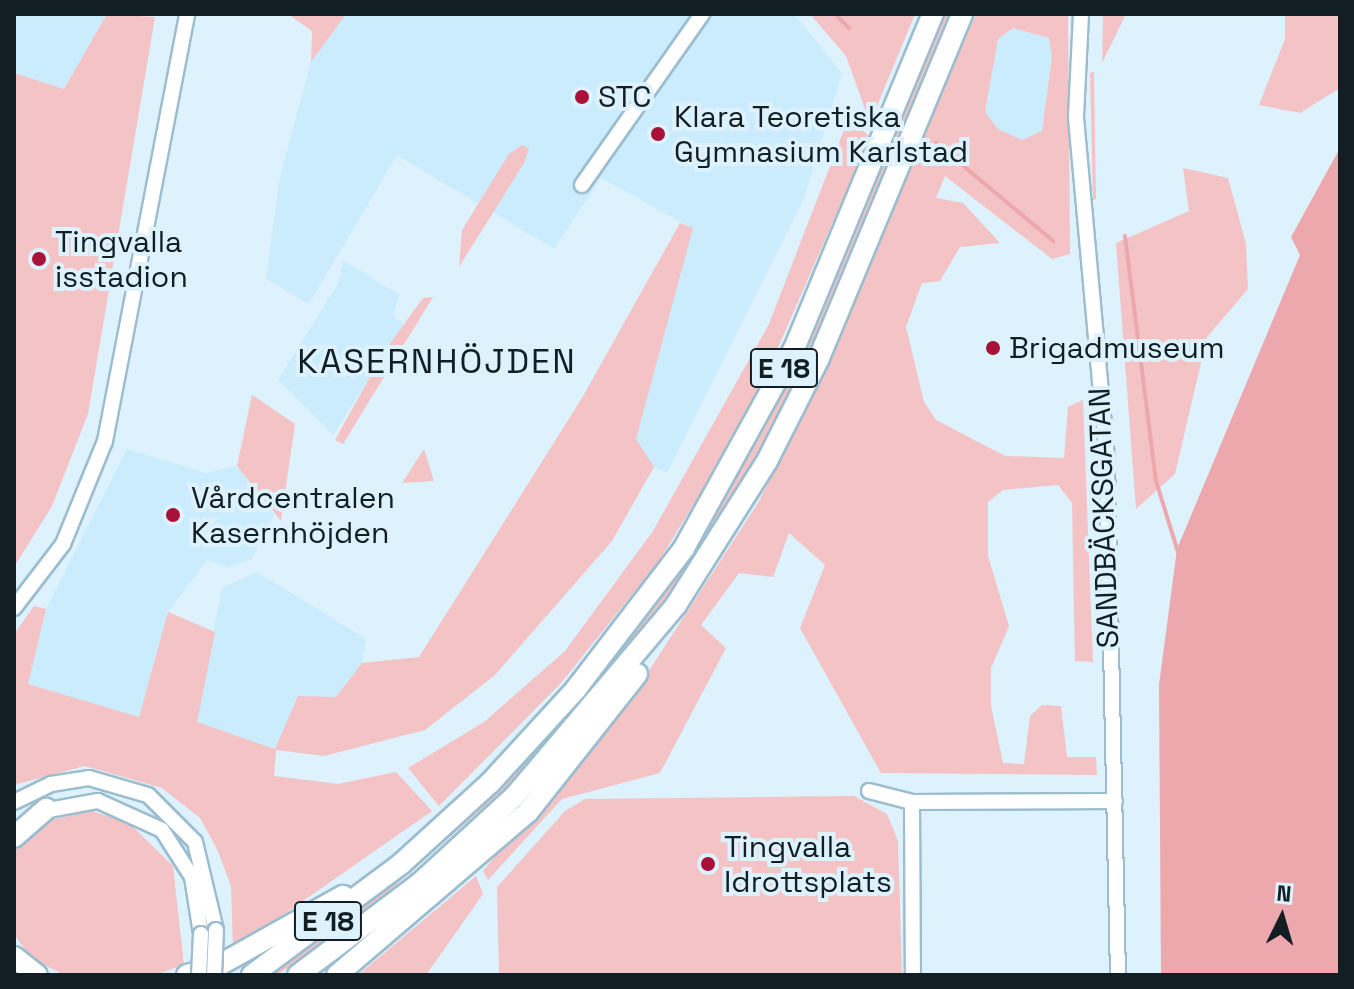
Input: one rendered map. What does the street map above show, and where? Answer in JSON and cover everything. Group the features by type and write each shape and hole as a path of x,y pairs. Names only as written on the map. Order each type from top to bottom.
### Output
{"highway":[{"name":"E 18","path":"252,975 402,863 535,736 684,548 794,349 933,14"},
{"name":"E 18","path":"298,975 420,883 514,797 676,605 767,461 819,358 962,14"},
{"path":"342,973 537,802 598,732 676,605"},
{"path":"14,837 46,809"},
{"path":"187,975 214,968 402,863"},
{"path":"14,957 37,975"}],"street":[{"path":"14,608 63,544 105,441 187,14"},
{"path":"582,185 702,14"},
{"name":"SANDBÄCKSGATAN","path":"1081,14 1076,118 1107,456 1118,975"},
{"path":"14,802 51,784 89,778 148,795 195,842 214,975"},
{"path":"869,791 912,802 1115,801"},
{"path":"912,802 913,975"},
{"path":"14,824 46,809 116,804 162,830 192,877 209,932 199,975"}],"shaded area":[{"path":"14,14 107,14 64,89 14,73"},
{"path":"107,14 155,17 88,414 52,506 14,567 14,73 64,89"},
{"path":"288,14 346,14 311,62 312,31"},
{"path":"346,14 794,14 842,73 804,198 667,473 654,467 636,439 692,228 601,178 554,249 397,155 309,304 266,279 280,176 311,62"},
{"path":"810,14 915,14 870,123 846,56"},
{"path":"944,14 955,14 804,374 700,557 609,682 548,750 347,928 277,975 263,975 417,860 537,747 603,674 693,550 806,348"},
{"path":"976,14 1068,14 1070,254 1052,259 945,176 936,198 963,203 1000,243 960,247 940,281 922,283 906,327 924,402 936,420 1005,456 1064,458 1068,407 1083,400 1093,662 1075,661 1072,503 1058,485 1003,490 988,502 988,556 1009,626 991,668 991,706 1003,763 1024,764 1030,716 1042,705 1061,706 1067,757 1096,757 1097,775 881,773 800,628 825,565 789,533 773,577 739,573 701,625 726,648 660,773 562,799 488,880 483,871 650,669 758,503 815,390","holes":["1013,28 1049,38 1052,57 1042,131 1022,140 998,129 985,112 998,39"]},
{"path":"1103,14 1126,14 1102,63"},
{"path":"1285,14 1340,14 1340,88 1300,113 1259,105 1285,39"},
{"path":"1012,28 1049,38 1052,57 1042,131 1022,140 997,129 985,112 998,39"},
{"path":"1094,72 1096,199 1093,200 1090,73"},
{"path":"849,117 870,137 766,375 714,471 659,561 561,683 439,806 408,768 484,722 565,651 653,531 769,324"},
{"path":"522,145 529,149 524,163 459,267 462,230 509,154"},
{"path":"1340,148 1340,975 1161,975 1159,685 1177,549 1300,255 1291,237"},
{"path":"1183,168 1228,178 1246,244 1248,289 1207,337 1175,474 1136,509 1116,243 1189,211"},
{"path":"680,223 693,228 636,439 654,467 612,541 495,675 425,730 324,756 276,750 274,776 338,784 396,772 432,811 233,950 231,886 217,849 200,818 162,788 85,766 14,785 14,634 34,606 46,609 28,684 139,717 168,612 215,632 197,722 275,749 298,696 336,697 362,663 419,657 582,398"},
{"path":"343,260 399,295 393,316 404,324 333,435 278,380 339,282"},
{"path":"433,297 343,444 335,440 384,352 423,298"},
{"path":"252,395 295,424 281,521 237,466"},
{"path":"127,449 206,473 237,466 274,514 252,559 228,567 207,560 168,612 139,717 27,684 46,609"},
{"path":"424,449 434,481 402,483"},
{"path":"257,572 366,639 362,663 336,697 298,696 276,749 196,723 222,588"},
{"name":"Tingvalla Idrottsplats","path":"854,796 887,814 898,841 902,975 499,975 497,887 565,811 585,799"},
{"path":"92,811 129,823 173,866 184,965 154,975 64,975 31,958 14,934 14,851 45,821"},
{"path":"476,876 483,894 426,975 358,975"}],"waterway":[{"path":"835,14 849,28"},
{"path":"936,143 1053,241"},
{"path":"1125,236 1156,481 1178,552"}],"place":[{"name":"STC","path":"582,97"},
{"name":"Klara Teoretiska Gymnasium Karlstad","path":"658,134"},
{"name":"Tingvalla isstadion","path":"39,259"},
{"name":"Brigadmuseum","path":"993,348"},
{"name":"Vårdcentralen Kasernhöjden","path":"173,515"},
{"name":"Tingvalla Idrottsplats","path":"708,864"}],"district":[{"name":"KASERNHÖJDEN","path":"437,362"}]}
